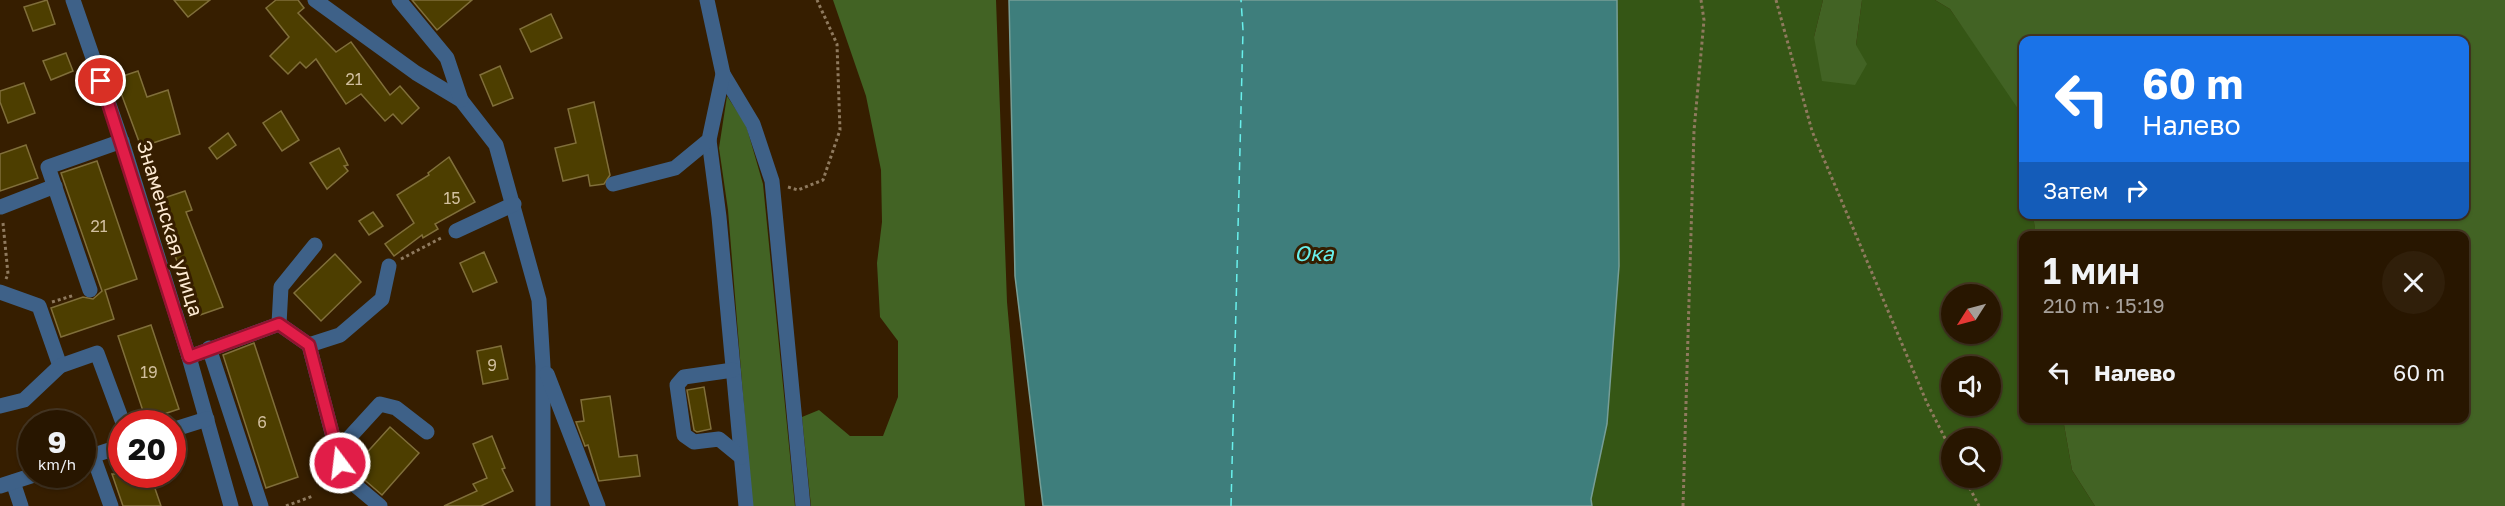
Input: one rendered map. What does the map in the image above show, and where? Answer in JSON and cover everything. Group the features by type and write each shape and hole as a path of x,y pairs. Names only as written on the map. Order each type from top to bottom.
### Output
{"street":[{"name":"Знаменская улица","path":"73,0 122,141 189,357 231,506"},
{"path":"315,0 416,73 461,100"},
{"path":"399,0 447,58 461,100 496,145 514,204 538,300 543,366 543,506"},
{"path":"707,0 723,74 753,124 772,181 803,506"},
{"path":"723,74 709,140 719,217 746,506"},
{"path":"613,184 675,168 709,140"},
{"path":"90,290 48,167 122,141"},
{"path":"1,207 55,186"},
{"path":"456,231 514,204"},
{"path":"279,324 281,287 315,245"},
{"path":"309,345 340,335 382,299 389,266"},
{"path":"1,292 39,306 60,366"},
{"path":"189,357 279,324"},
{"path":"279,324 309,345 343,475 381,506"},
{"path":"209,348 261,506"},
{"path":"0,406 24,400 60,366 97,353 118,410"},
{"path":"543,366 598,506"},
{"path":"733,370 684,377 677,385 684,435 694,442 719,439 741,457"},
{"path":"337,451 380,404 396,408 427,432"},
{"path":"186,425 207,418"},
{"path":"96,474 111,506"},
{"path":"18,480 3,484 21,506"}],"path":[{"path":"772,181 798,190 823,180 840,130 837,45 817,0"},
{"path":"1683,506 1694,131 1704,20 1701,0"},
{"path":"1776,0 1812,131 1927,403 1941,430"},
{"path":"1,207 8,274 1,292"},
{"path":"389,266 456,231"},
{"path":"39,306 90,290"},
{"path":"1969,488 1978,506"},
{"path":"286,506 313,496"}],"green space":[{"path":"833,0 996,0 1007,302 1025,506 811,506 802,417 819,410 850,436 883,436 898,397 898,341 880,317 877,263 882,222 881,170 866,96"},
{"path":"1617,0 1823,0 1814,37 1856,45 1862,0 1935,0 1950,9 2019,107 2019,219 2034,219 2035,231 2019,231 2019,423 2064,423 2072,470 2095,506 1592,506 1591,499 1607,424 1619,266"},
{"path":"1823,0 1862,0 1856,45 1867,64 1855,85 1822,81 1814,37"},
{"path":"1935,0 2505,0 2505,506 2095,506 2072,470 2064,423 2469,423 2469,231 2035,231 2034,219 2469,219 2469,36 2019,36 2019,110 1950,9"},
{"path":"727,96 746,125 763,184 795,506 752,506 728,210 719,148"}],"water":[{"name":"Ока","path":"1009,0 1617,0 1619,266 1607,424 1591,499 1592,506 1043,506 1015,276"}],"building":[{"path":"47,0 55,24 33,31 24,7"},
{"path":"174,0 210,0 188,17"},
{"path":"276,0 298,0 304,8 298,13 336,52 351,42 390,95 400,86 419,108 402,124 393,114 385,121 361,94 346,104 316,59 306,68 300,62 288,74 270,56 289,37 266,8"},
{"path":"412,0 472,0 437,30"},
{"path":"551,14 562,38 531,52 520,29"},
{"path":"66,53 73,71 51,80 43,61"},
{"path":"500,66 513,98 493,106 480,75"},
{"path":"138,71 147,97 168,90 180,134 141,147 118,85 125,83 123,76"},
{"path":"24,83 35,113 8,123 0,102 0,91"},
{"path":"594,102 610,175 604,184 590,186 588,175 563,181 555,148 576,143 568,109"},
{"path":"281,111 299,140 282,151 263,123"},
{"path":"228,133 236,145 217,159 209,148"},
{"path":"26,145 38,178 0,191 0,154"},
{"path":"339,148 348,165 344,166 348,171 327,189 310,163"},
{"path":"449,157 475,202 435,224 438,229 423,238 422,235 394,256 385,244 414,223 397,195 429,175 428,173"},
{"path":"97,161 137,279 105,290 114,319 61,337 51,308 83,297 93,299 102,291 61,173"},
{"path":"185,191 192,210 186,212 223,307 197,316 155,201"},
{"path":"373,212 383,226 369,235 359,221"},
{"path":"484,252 497,282 473,292 460,263"},
{"path":"335,254 361,282 321,321 294,293"},
{"path":"151,325 179,409 143,410 118,336"},
{"path":"254,343 298,477 266,488 223,355"},
{"path":"501,346 508,379 483,384 477,351"},
{"path":"704,387 711,429 697,432 694,430 687,390"},
{"path":"610,396 619,457 637,455 640,476 599,481 588,445 585,446 576,422 584,421 581,400"},
{"path":"390,427 419,453 382,495 352,469"},
{"path":"492,436 505,468 502,469 513,491 481,506 444,506 477,491 473,484 487,478 473,444"},
{"path":"117,488 155,488 161,506 123,506"}],"ferry route":[{"path":"1231,506 1243,30 1241,0"}],"route":[{"path":"101,81 189,357 279,324 309,345 340,463"}]}
